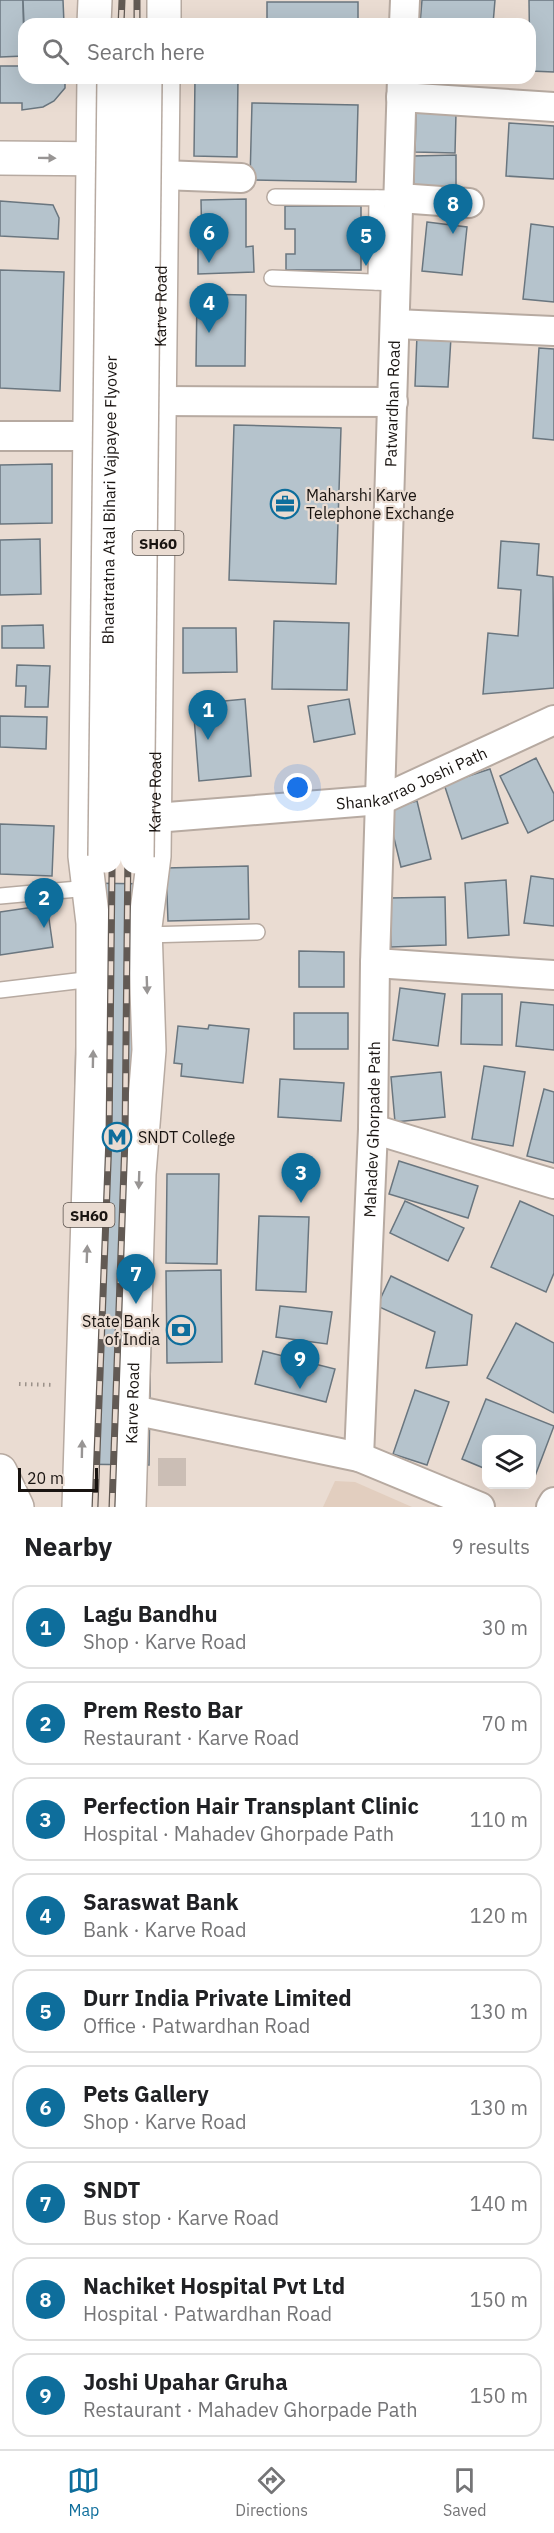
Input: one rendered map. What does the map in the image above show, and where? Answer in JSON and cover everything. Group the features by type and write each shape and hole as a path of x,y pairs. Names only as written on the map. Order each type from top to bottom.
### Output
{"main road":[{"path":"94,18 95,0"},
{"path":"114,0 114,18"},
{"path":"146,0 146,18"},
{"path":"164,0 164,18"},
{"name":"SH60","path":"79,1507 93,1066 93,923 85,856 94,84"},
{"name":"Bharatratna Atal Bihari Vajpayee Flyover","path":"114,84 121,856 145,931"},
{"name":"Bharatratna Atal Bihari Vajpayee Flyover","path":"93,923 121,856 145,84"},
{"name":"Karve Road","path":"129,1507 139,1174 149,1050 145,931 154,856 155,818 163,84"},
{"path":"0,158 93,160 162,167"},
{"path":"0,1471 17,1507"}],"street":[{"path":"404,18 405,0"},
{"path":"402,88 554,107"},
{"name":"Patwardhan Road","path":"381,800 395,324 386,283 388,198 402,88"},
{"path":"162,167 241,178"},
{"path":"388,198 469,203"},
{"path":"395,324 554,331"},
{"path":"159,401 393,402"},
{"path":"0,436 90,436"},
{"name":"Shankarrao Joshi Path","path":"155,818 381,800 554,720"},
{"name":"Mahadev Ghorpade Path","path":"359,1457 373,1129 375,963 381,800"},
{"path":"375,963 554,975"},
{"path":"373,1129 554,1184"},
{"path":"133,1410 359,1457 480,1507"},
{"path":"551,1507 554,1502"}],"lane":[{"path":"275,197 388,198"},
{"path":"272,278 386,283"},
{"path":"0,896 89,888"},
{"path":"145,931 257,932"},
{"path":"0,990 93,979"}],"shaded area":[{"path":"335,1481 355,1482 412,1507 323,1507"}],"building":[{"path":"0,0 23,0 23,18 18,18 18,56 0,57"},
{"path":"23,0 63,0 64,18 24,18"},
{"path":"422,0 495,0 494,18 420,18"},
{"path":"529,0 554,0 554,72 536,71 536,18 529,18"},
{"path":"267,2 358,2 358,18 267,18"},
{"path":"0,66 18,66 18,84 65,84 65,88 54,101 43,107 22,110 22,103 0,103"},
{"path":"195,84 238,84 237,157 194,156"},
{"path":"252,103 358,105 356,182 250,180"},
{"path":"416,113 456,113 455,153 415,152"},
{"path":"509,123 554,126 554,179 506,176"},
{"path":"456,155 456,195 414,195 413,156"},
{"path":"246,199 246,247 253,246 254,272 198,274 198,247 202,247 201,200"},
{"path":"0,201 53,205 59,218 58,239 0,236"},
{"path":"285,206 361,206 361,270 286,270 286,254 295,254 295,229 285,229"},
{"path":"427,222 467,227 462,275 422,271"},
{"path":"531,224 554,227 554,302 523,299"},
{"path":"0,270 64,272 60,391 0,388"},
{"path":"197,294 246,295 245,366 196,366"},
{"path":"417,335 451,337 448,387 415,386"},
{"path":"539,348 554,349 554,440 533,438"},
{"name":"Maharshi Karve Telephone Exchange","path":"234,425 341,428 336,584 229,580"},
{"path":"52,464 52,523 0,524 0,465"},
{"path":"40,539 41,594 0,595 0,540"},
{"path":"501,541 539,544 537,575 553,577 554,688 483,694 488,633 518,636 521,590 498,588"},
{"path":"274,621 349,623 347,690 272,689"},
{"path":"43,625 44,648 2,648 2,626"},
{"path":"183,628 236,628 237,672 183,673"},
{"path":"17,665 50,666 48,707 25,707 26,686 16,686"},
{"path":"245,699 251,776 199,781 193,704"},
{"path":"349,699 355,734 314,742 308,706"},
{"path":"0,716 47,717 46,749 0,747"},
{"path":"536,758 554,794 554,820 528,833 500,776"},
{"path":"490,769 508,823 462,839 444,784"},
{"path":"417,801 431,859 401,867 387,809"},
{"path":"0,824 54,826 52,876 0,874"},
{"path":"248,866 249,919 168,921 166,868"},
{"path":"531,876 554,879 554,926 524,923"},
{"path":"506,880 509,935 468,938 465,883"},
{"name":"SNDT College","path":"78,883 157,884 149,1465 70,1464"},
{"path":"445,897 446,945 391,947 390,898"},
{"path":"47,905 53,947 0,955 0,912"},
{"path":"299,951 344,952 344,987 299,987"},
{"path":"400,988 445,994 438,1046 393,1040"},
{"path":"462,994 502,994 502,1045 461,1044"},
{"path":"521,1002 554,1005 554,1050 516,1046"},
{"path":"294,1013 348,1013 348,1049 294,1049"},
{"path":"209,1025 249,1029 243,1083 181,1076 182,1064 174,1063 178,1026 208,1029"},
{"path":"484,1066 525,1072 513,1146 472,1139"},
{"path":"441,1072 445,1117 395,1122 391,1077"},
{"path":"280,1079 344,1083 341,1121 278,1117"},
{"path":"544,1089 554,1092 554,1163 527,1156"},
{"path":"399,1161 478,1186 468,1218 389,1194"},
{"path":"167,1174 219,1174 217,1264 166,1263"},
{"path":"405,1201 464,1228 448,1261 390,1233"},
{"path":"520,1201 554,1216 554,1273 546,1292 491,1267"},
{"path":"259,1216 309,1217 306,1292 256,1290"},
{"path":"221,1270 222,1362 167,1363 166,1271"},
{"path":"391,1276 472,1315 467,1365 426,1368 435,1332 377,1306"},
{"path":"280,1306 332,1312 327,1344 276,1337"},
{"path":"516,1323 554,1343 554,1413 487,1378"},
{"path":"263,1351 335,1369 326,1402 255,1384"},
{"path":"415,1390 449,1402 427,1465 393,1454"},
{"path":"486,1399 554,1426 536,1473 536,1435 482,1435 482,1467 462,1459"}],"tunnel":[{"path":"172,1458 172,1486"}],"railway":[{"path":"121,18 122,0"},
{"path":"137,0 137,18"},
{"path":"95,1507 109,1137 121,84"},
{"path":"112,1507 125,1138 136,84"}],"place":[{"name":"Nachiket Hospital Pvt Ltd","path":"453,234"},
{"name":"Pets Gallery","path":"209,263"},
{"name":"Durr India Private Limited","path":"366,266"},
{"name":"Saraswat Bank","path":"209,333"},
{"name":"Maharshi Karve Telephone Exchange","path":"285,504"},
{"name":"Lagu Bandhu","path":"208,740"},
{"name":"Prem Resto Bar","path":"44,928"},
{"name":"SNDT College","path":"117,1137"},
{"name":"Perfection Hair Transplant Clinic","path":"301,1203"},
{"name":"SNDT","path":"136,1304"},
{"name":"State Bank of India","path":"181,1330"},
{"name":"Joshi Upahar Gruha","path":"300,1389"}]}
